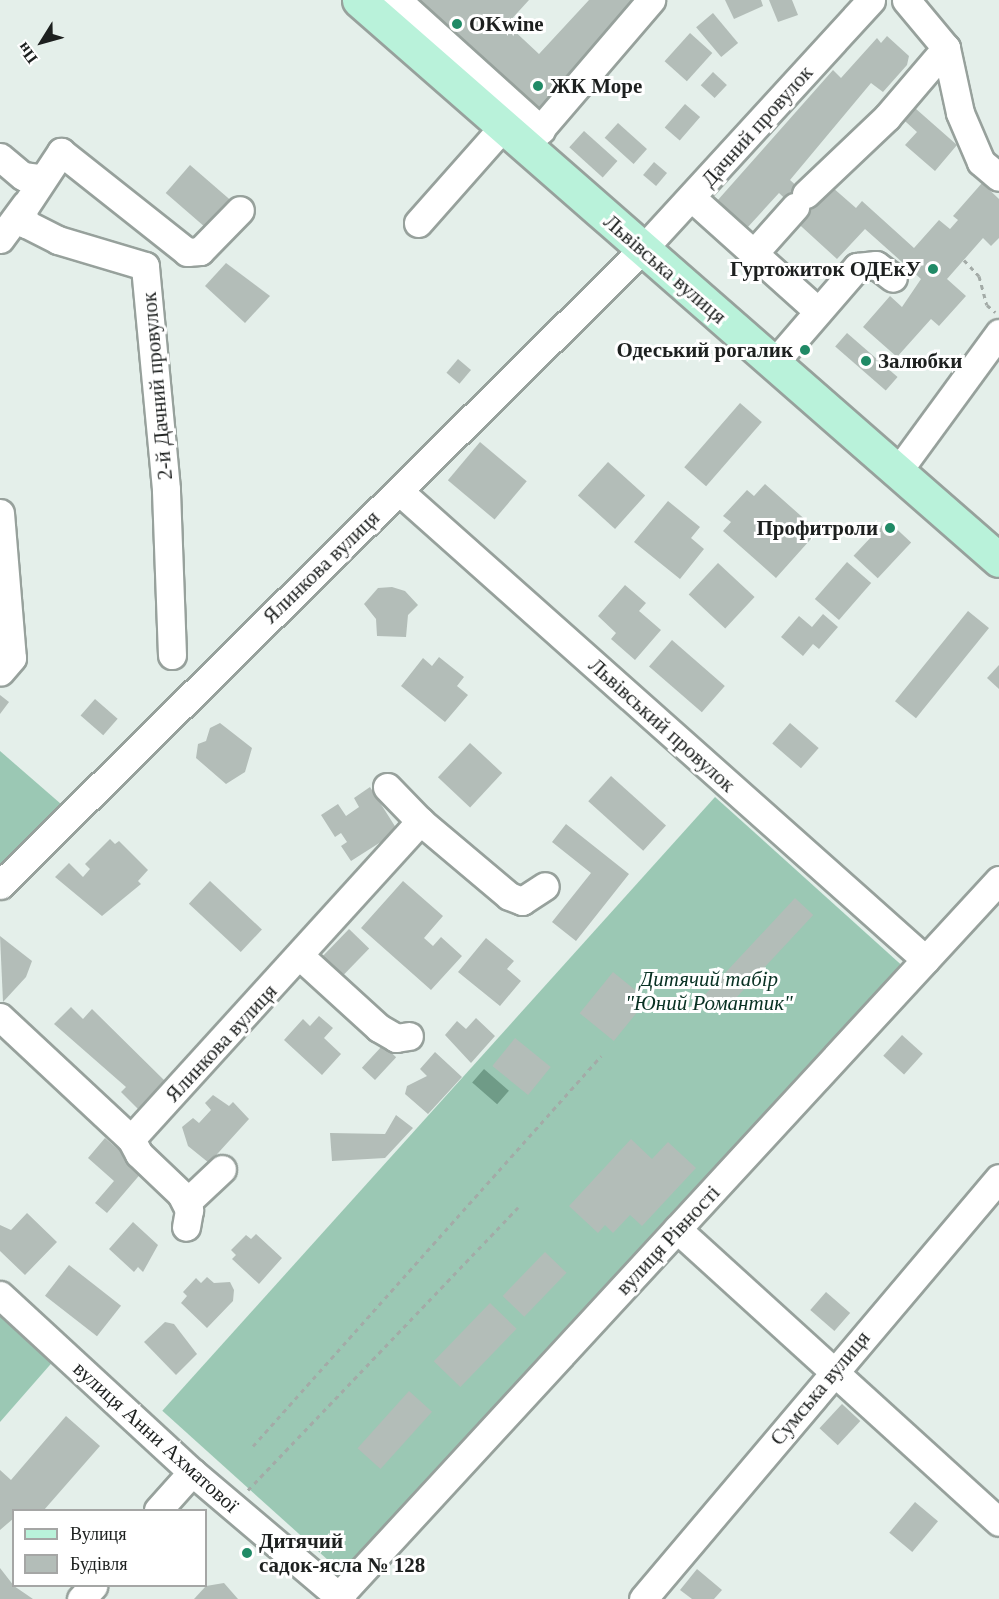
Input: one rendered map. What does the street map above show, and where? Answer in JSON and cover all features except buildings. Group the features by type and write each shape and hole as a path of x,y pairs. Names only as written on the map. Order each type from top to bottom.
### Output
{"main road":[{"name":"Львівська вулиця","path":"359,0 523,135 642,250 999,560"}],"street":[{"path":"397,0 523,135"},
{"path":"418,223 523,135 651,0"},
{"name":"Дачний провулок","path":"642,250 871,0"},
{"path":"906,0 946,48 960,113 981,162 999,177"},
{"path":"754,253 800,200 887,117 946,48"},
{"path":"0,239 25,205 40,178 65,152 194,254 240,210"},
{"path":"0,157 23,176 40,178"},
{"path":"692,198 818,310"},
{"name":"2-й Дачний провулок","path":"25,205 22,217 35,230 145,266 166,489 172,655"},
{"name":"Ялинкова вулиця","path":"0,885 642,250"},
{"path":"774,363 818,310 865,264 893,278"},
{"path":"898,471 999,333"},
{"name":"Львівський провулок","path":"399,491 926,960"},
{"path":"0,513 12,658 0,672"},
{"path":"387,787 420,821 509,896 522,901 545,886"},
{"name":"Ялинкова вулиця","path":"131,1139 300,957 420,821"},
{"name":"вулиця Рівності","path":"339,1598 999,880"},
{"path":"300,957 379,1028 396,1038 409,1036"},
{"path":"0,1017 131,1139 186,1214 222,1169"},
{"name":"Сумська вулиця","path":"644,1599 999,1178"},
{"path":"677,1229 999,1522"},
{"name":"вулиця Анни Ахматової","path":"0,1295 192,1472 339,1598"},
{"path":"160,1509 192,1472"},
{"path":"81,1599 92,1587"}],"path":[{"path":"964,260 979,276 987,305 999,315"},
{"path":"253,1446 601,1056"},
{"path":"231,1505 518,1207"}],"green space":[{"path":"0,751 61,804 0,870"},
{"name":"Дитячий табір \"Юний Романтик\"","path":"715,797 905,968 352,1581 162,1411"},
{"path":"0,1306 56,1358 0,1422"}],"shaded area":[{"path":"484,1069 509,1091 497,1104 472,1083"}],"place":[{"name":"OKwine","path":"457,24"},
{"name":"ЖК Море","path":"538,86"},
{"name":"Гуртожиток ОДЕкУ","path":"933,269"},
{"name":"Одеський рогалик","path":"805,350"},
{"name":"Залюбки","path":"866,361"},
{"name":"Профитроли","path":"890,528"},
{"name":"Дитячий садок-ясла № 128","path":"247,1553"}]}
